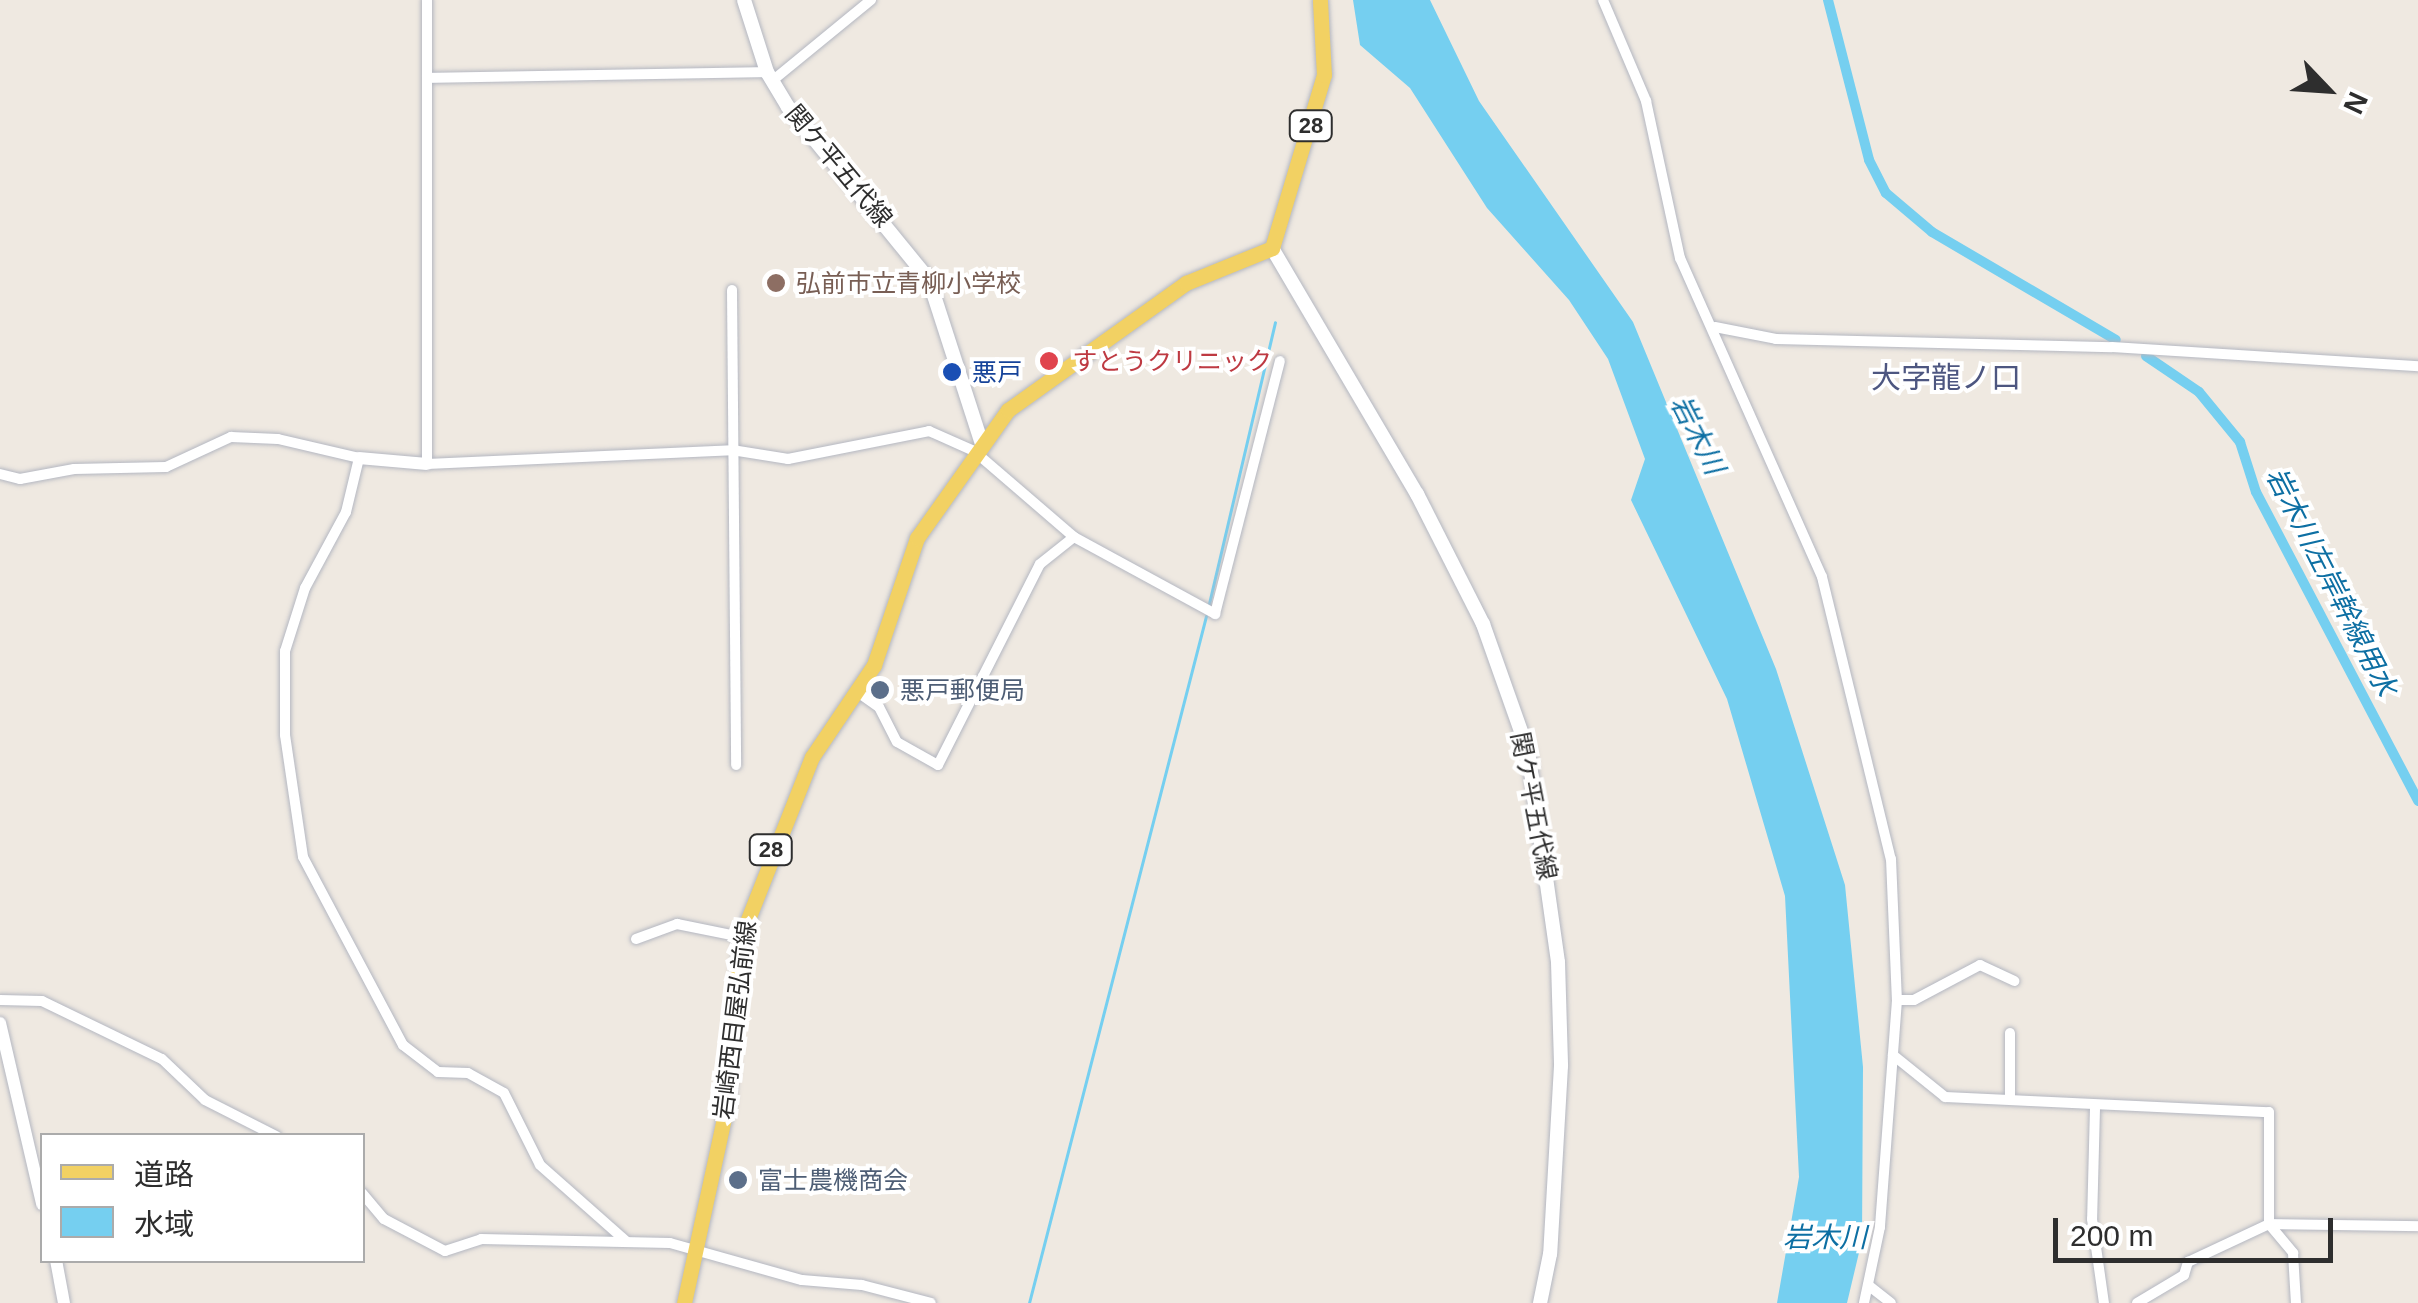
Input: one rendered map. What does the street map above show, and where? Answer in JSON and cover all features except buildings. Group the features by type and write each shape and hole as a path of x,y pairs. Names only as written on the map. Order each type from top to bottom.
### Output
{"main road":[{"name":"関ケ平五代線","path":"744,0 770,77 929,280 978,446"},
{"name":"28","path":"1272,248 1324,75 1320,0"},
{"name":"関ケ平五代線","path":"1272,248 1417,494 1483,624 1528,750 1554,924 1560,1049 1550,1254 1540,1303"},
{"name":"岩崎西目屋弘前線","path":"684,1303 727,1104 740,936 812,757 879,652 916,538 978,446 1008,410 1186,283 1272,248"}],"street":[{"path":"426,0 427,464"},
{"path":"427,78 770,77 871,0"},
{"path":"1602,0 1646,101 1680,258 1715,326 1724,363 1822,578 1891,858 1897,1000 1880,1227 1864,1303"},
{"path":"732,290 736,764"},
{"path":"1715,326 1776,339 2112,347 2418,366"},
{"path":"0,474 20,478 74,469 166,467 230,437 278,440 359,458 427,464 732,450 788,459 919,430 978,446 1074,537 1215,614 1280,360"},
{"path":"359,458 346,512 305,588 285,650 286,735 303,858 411,1054 438,1072 468,1073 504,1093 540,1165 626,1241"},
{"path":"856,691 879,707 897,742 938,765 1040,564 1074,537"},
{"path":"636,938 677,924 740,936"},
{"path":"1897,1000 1914,1000 1980,965 2014,982"},
{"path":"0,1000 42,1001 146,1051 206,1100 270,1133"},
{"path":"0,1023 40,1195"},
{"path":"2010,1034 2010,1099"},
{"path":"1893,1055 1945,1097 2094,1108 2269,1112 2269,1224 2293,1253 2296,1303"},
{"path":"2094,1108 2092,1219 2104,1303"},
{"path":"365,1196 384,1218 445,1251 481,1239 626,1241 696,1247 802,1280 932,1303"},
{"path":"2137,1303 2184,1275 2188,1262 2269,1224 2418,1226"},
{"path":"57,1263 64,1303"},
{"path":"1868,1285 1890,1303"}],"water":[{"name":"岩木川","path":"1353,0 1430,0 1479,101 1633,322 1776,669 1845,885 1863,1067 1862,1240 1847,1303 1777,1303 1799,1177 1785,896 1727,699 1631,500 1645,459 1608,359 1569,300 1487,208 1410,88 1360,45"}],"waterway":[{"name":"岩木川左岸幹線用水","path":"1828,0 1869,160 1886,193 1932,232 2116,340"},
{"path":"1208,608 1275,323"},
{"name":"岩木川左岸幹線用水","path":"2146,356 2199,392 2240,442 2256,492 2418,801"},
{"path":"1029,1303 1206,616"}],"place":[{"name":"弘前市立青柳小学校","path":"776,283"},
{"name":"すとうクリニック","path":"1049,361"},
{"name":"悪戸","path":"952,372"},
{"name":"悪戸郵便局","path":"880,690"},
{"name":"富士農機商会","path":"738,1180"}],"district":[{"name":"大字龍ノ口","path":"1946,378"}]}
